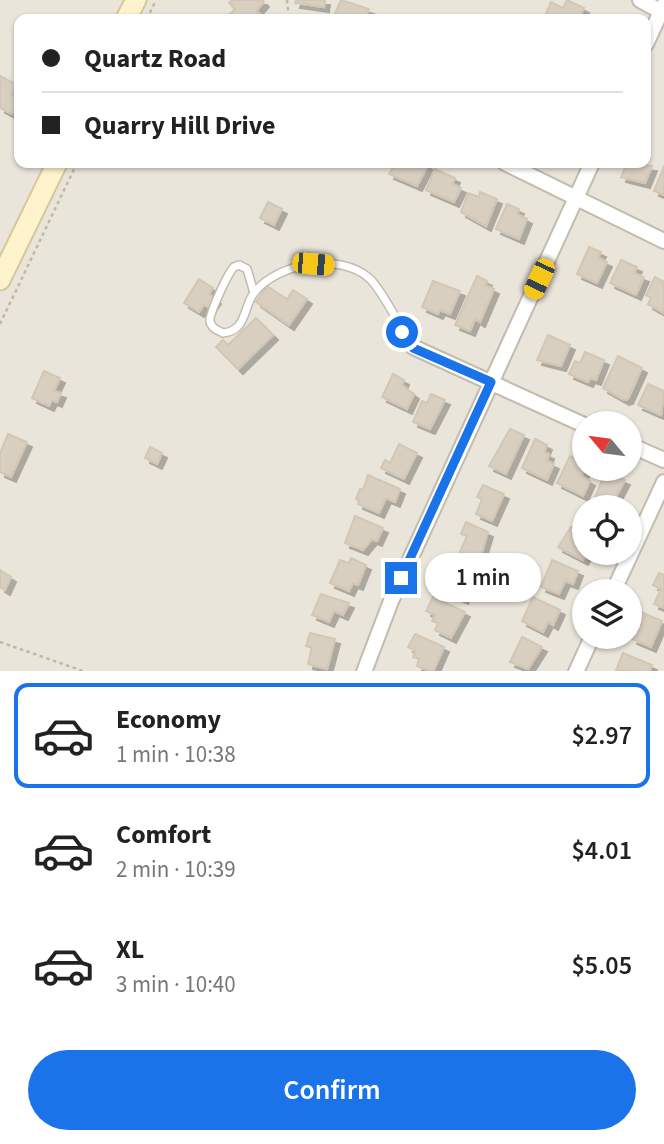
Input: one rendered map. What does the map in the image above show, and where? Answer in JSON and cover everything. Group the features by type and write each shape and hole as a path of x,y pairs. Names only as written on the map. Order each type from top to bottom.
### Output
{"main road":[{"path":"0,280 55,168"}],"street":[{"path":"640,0 663,10 651,34"},
{"path":"515,168 664,241"},
{"path":"364,671 381,622 590,168"},
{"path":"413,348 572,419"},
{"path":"642,450 664,460"},
{"path":"619,579 664,482"},
{"path":"576,671 586,649"}],"lane":[{"path":"254,293 247,269 239,265 234,267 212,312 210,321 213,327 223,332 235,328 246,316 254,293 270,279 296,267 313,264 354,269 373,283 413,348"}],"path":[{"path":"0,324 75,168"},
{"path":"0,642 86,671"}],"shaded area":[{"path":"0,0 664,0 664,671 0,671"}],"building":[{"path":"232,0 264,2 256,11 260,14 230,14 235,9 229,3"},
{"path":"296,0 325,0 324,7 295,3"},
{"path":"341,0 369,9 367,14 335,14"},
{"path":"567,0 584,8 581,14 546,14 551,2 563,8"},
{"path":"0,76 14,83 14,110 12,114 0,108"},
{"path":"652,166 645,183 621,177 625,168"},
{"path":"664,166 664,195 654,191"},
{"path":"392,168 426,168 417,186 389,174"},
{"path":"435,169 455,178 452,184 461,188 454,202 426,190"},
{"path":"480,192 497,199 486,226 461,212 468,193 479,197"},
{"path":"268,202 282,209 274,225 260,218"},
{"path":"507,204 519,209 517,214 527,219 519,239 496,229"},
{"path":"589,247 601,252 598,258 607,262 597,283 577,274"},
{"path":"621,260 637,267 634,273 644,277 636,295 610,283"},
{"path":"477,276 487,281 485,285 494,289 480,322 475,319 470,331 455,325"},
{"path":"655,277 664,282 664,313 648,304 651,298 646,295"},
{"path":"199,279 213,288 209,294 216,299 210,308 204,305 199,312 184,303"},
{"path":"433,281 460,291 450,314 440,310 438,314 422,307"},
{"path":"267,286 287,299 293,290 307,299 289,325 256,302"},
{"path":"256,318 273,335 238,369 216,347 223,340 228,345"},
{"path":"548,335 570,345 561,366 537,360"},
{"path":"585,352 604,360 596,380 590,378 588,382 569,374 575,361 580,363"},
{"path":"618,356 642,368 628,399 624,400 603,388"},
{"path":"44,371 60,378 54,391 61,393 57,402 52,400 49,406 32,398"},
{"path":"393,374 404,380 402,385 414,394 407,409 382,397"},
{"path":"648,384 664,391 661,415 638,405"},
{"path":"431,394 445,400 430,429 413,422 422,401 427,403"},
{"path":"510,429 524,435 506,474 489,466"},
{"path":"8,434 27,442 11,477 0,472 0,453"},
{"path":"535,439 547,445 544,452 549,454 547,461 554,464 547,480 522,468"},
{"path":"399,444 417,453 404,479 381,468 385,460 390,463"},
{"path":"150,447 162,453 157,464 145,458"},
{"path":"570,456 572,481 590,481 583,495 557,483"},
{"path":"368,475 400,489 395,502 386,498 379,513 358,504 359,500 356,499 360,489 363,490"},
{"path":"602,481 624,481 617,495 596,495"},
{"path":"483,485 504,494 492,521 476,514 482,499 477,497"},
{"path":"355,516 383,528 377,541 372,539 363,550 345,543"},
{"path":"466,522 488,532 479,561 460,552 467,536 461,534"},
{"path":"571,527 572,527 572,554 558,547"},
{"path":"351,558 366,565 358,585 353,583 349,591 330,583 340,560 349,563"},
{"path":"449,559 476,571 463,599 443,590 449,576 443,573"},
{"path":"552,560 578,571 572,584 565,581 559,594 541,587"},
{"path":"0,570 11,577 5,590 0,587"},
{"path":"659,573 664,575 664,608 654,604 661,589 653,585"},
{"path":"321,594 349,603 343,615 334,611 329,622 312,615"},
{"path":"433,597 465,612 451,638 435,630 438,623 432,621 435,615 426,611"},
{"path":"533,597 560,610 553,625 548,622 543,632 522,621"},
{"path":"642,612 662,621 651,647 642,643"},
{"path":"310,633 335,639 327,669 308,664 312,648 306,646"},
{"path":"415,634 444,647 433,671 430,671 417,666 419,659 413,657 416,651 408,647"},
{"path":"522,637 542,647 528,669 510,662"},
{"path":"623,653 652,665 649,671 616,670"}],"route":[{"path":"401,578 491,382 413,348 402,332"}]}
